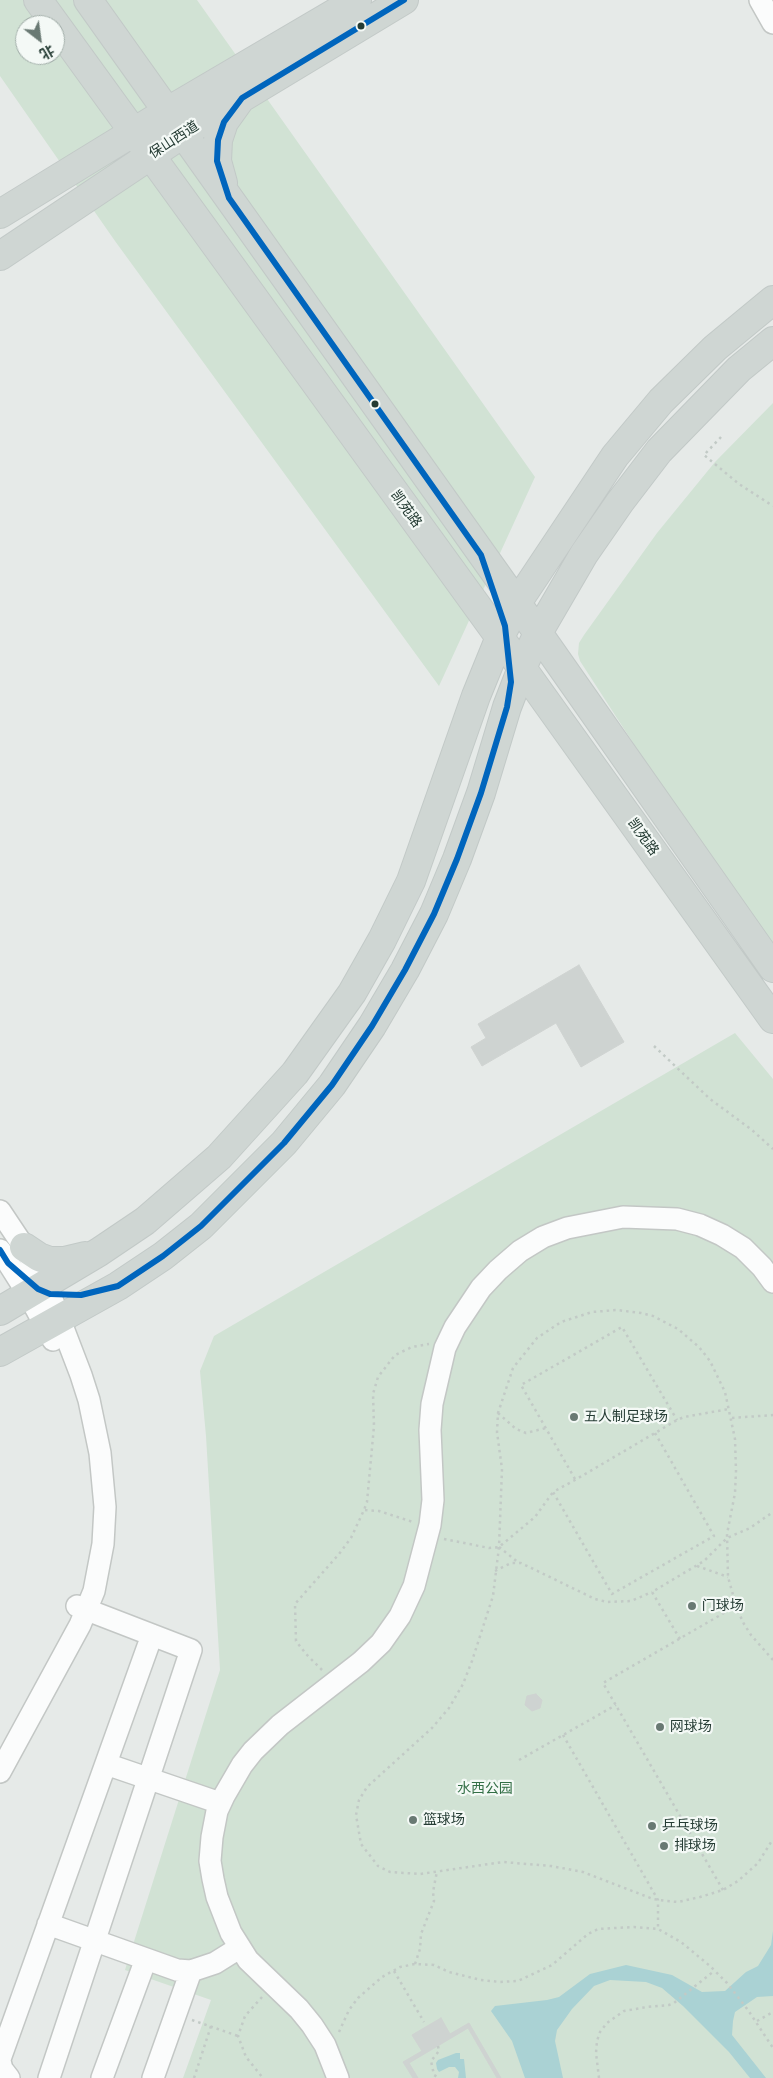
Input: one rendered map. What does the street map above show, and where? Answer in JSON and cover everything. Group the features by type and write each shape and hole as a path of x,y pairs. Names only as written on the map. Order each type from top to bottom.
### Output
{"main road":[{"name":"凯苑路","path":"38,0 462,587 510,637 773,1019"},
{"name":"凯苑路","path":"88,0 185,133 481,554 510,637"},
{"name":"保山西道","path":"235,86 357,0"},
{"name":"保山西道","path":"0,214 134,134 168,111 235,86 404,0"},
{"path":"196,217 190,202 186,181 184,160 185,133 191,116 200,102 235,86"},
{"path":"229,198 217,161 218,140 235,86"},
{"name":"保山西道","path":"0,256 185,133"},
{"path":"0,1352 44,1301 99,1252 145,1221 219,1157 295,1073 352,993 382,940 411,881 476,696 616,456 655,408 715,348 773,300"},
{"path":"510,637 538,634 584,554 620,502 659,451 726,382 773,341"},
{"path":"462,587 475,616 482,646 476,696"},
{"name":"凯苑路","path":"510,637 538,634 773,968"},
{"path":"0,1311 118,1286 163,1256 201,1226 244,1184 284,1143 332,1085 372,1026 405,970 434,914 457,859 481,794 507,707 510,637"},
{"path":"11,1253 39,1257 50,1261 64,1261 99,1252"}],"street":[{"path":"760,0 773,23"},
{"path":"0,1211 11,1253 44,1301 74,1388 89,1447 93,1481 94,1538 80,1626 0,1772"},
{"path":"338,2078 327,2050 299,2009 248,1960 231,1933 217,1897 210,1861 214,1828 220,1804 232,1780 253,1751 280,1725 361,1662 381,1642 400,1616 414,1586 428,1531 433,1500 430,1430 432,1404 446,1348 466,1310 481,1288 498,1270 520,1251 543,1237 592,1222 622,1217 648,1216 677,1219 700,1225 722,1234 743,1248 762,1267 773,1282"},
{"path":"49,2078 191,1650 82,1608"},
{"path":"0,1751 82,1608"},
{"path":"9,2078 2,2069 0,2060 152,1635"},
{"path":"106,1764 220,1804"},
{"path":"48,1924 177,1970 191,1971 215,1963 240,1948"},
{"path":"102,2078 146,1959"},
{"path":"154,2078 191,1971"}],"path":[{"path":"721,437 704,455 739,484 773,506"},
{"path":"654,1046 710,1099 752,1130 773,1149"},
{"path":"773,1660 750,1635 736,1606 728,1577 727,1538 735,1493 736,1471 732,1418 725,1392 710,1361 699,1347 678,1329 653,1316 617,1310 592,1312 561,1322 537,1338 513,1368 498,1413 497,1432 502,1469 499,1547 492,1596 479,1645 463,1684 449,1708 432,1728 367,1787 359,1800 356,1815 361,1844 378,1866 390,1872 420,1874 503,1862 551,1866 583,1872 658,1900 678,1902 723,1890 738,1881 758,1863 773,1839"},
{"path":"575,1480 521,1385 622,1327 677,1420"},
{"path":"337,1682 306,1654 296,1641 294,1604 340,1554 351,1538 367,1502 374,1426 373,1394 378,1378 396,1356 412,1347 428,1344 446,1348"},
{"path":"364,1510 393,1515 407,1520 442,1539 489,1548 499,1547 535,1517 553,1492 677,1420 729,1409"},
{"path":"498,1413 509,1424 521,1431 534,1432 546,1428"},
{"path":"732,1418 773,1415"},
{"path":"553,1492 612,1594 714,1536 656,1433"},
{"path":"499,1547 520,1563 595,1599 607,1602 631,1601 652,1592 695,1566 711,1555 727,1538 750,1528 773,1512"},
{"path":"495,1571 510,1563 520,1563"},
{"path":"695,1566 700,1566 728,1577"},
{"path":"652,1592 680,1639"},
{"path":"723,1890 604,1683 736,1606"},
{"path":"520,1760 616,1705"},
{"path":"563,1735 658,1900 658,1928"},
{"path":"415,1964 420,1949 420,1934 434,1901 433,1892 437,1871"},
{"path":"327,2050 336,2040 349,2010 358,1998 382,1976 394,1970 415,1964 434,1965 465,1977 500,1982 518,1981 552,1966 588,1934 598,1929 634,1927 658,1928 681,1942 727,1983 756,2021 773,2048"},
{"path":"394,1970 424,2022"},
{"path":"599,2078 596,2054 597,2041 600,2032 607,2024 624,2011 674,2003 714,1971"},
{"path":"264,2078 246,2057 238,2036 241,2025 252,2007 274,1986"},
{"path":"756,2021 773,2012"},
{"path":"189,2019 238,2036"},
{"path":"194,2078 211,2026"},
{"path":"438,2046 439,2051 431,2061 434,2075 439,2078"}],"green space":[{"path":"0,0 197,0 535,477 439,686 115,241 0,76"},
{"path":"773,403 773,949 696,840 580,661 578,654 579,643 584,635 657,533 715,462"},
{"name":"水西公园","path":"735,1033 773,1079 773,2078 183,2078 211,2000 125,1970 220,1670 206,1436 200,1371 214,1336"}],"water":[{"path":"773,1931 773,1996 757,1997 735,2012 732,2035 766,2078 750,2078 729,2052 683,2006 662,1988 646,1982 610,1980 594,1986 572,2009 557,2030 555,2041 563,2078 525,2078 512,2041 491,2011 495,2006 559,1997 590,1974 626,1965 672,1975 702,1992 725,1991 746,1972 758,1966 771,1945"},
{"path":"460,2053 460,2059 464,2059 466,2078 458,2078 459,2072 455,2067 449,2067 439,2072 437,2069 436,2063 438,2060"}],"building":[{"path":"579,965 624,1042 581,1067 556,1023 482,1066 471,1047 486,1038 478,1024"},
{"path":"536,1694 542,1700 540,1708 532,1711 525,1705 527,1696"},
{"path":"441,2018 450,2034 469,2023 501,2078 497,2078 468,2028 409,2063 418,2078 413,2078 403,2062 422,2051 412,2035"}],"transit line":[{"path":"0,1250 8,1263 38,1289 50,1294 81,1295 118,1286 163,1256 201,1226 284,1143 332,1085 372,1026 405,970 434,914 457,859 481,793 507,707 511,682 505,626 481,555 229,198 217,161 218,140 224,122 242,98 404,0"}],"place":[{"name":"五人制足球场","path":"574,1417"},
{"name":"‌门球场‌","path":"692,1606"},
{"name":"网球场","path":"660,1727"},
{"name":"篮球场","path":"413,1820"},
{"name":"乒乓球场","path":"652,1826"},
{"name":"排球场","path":"664,1846"}]}
